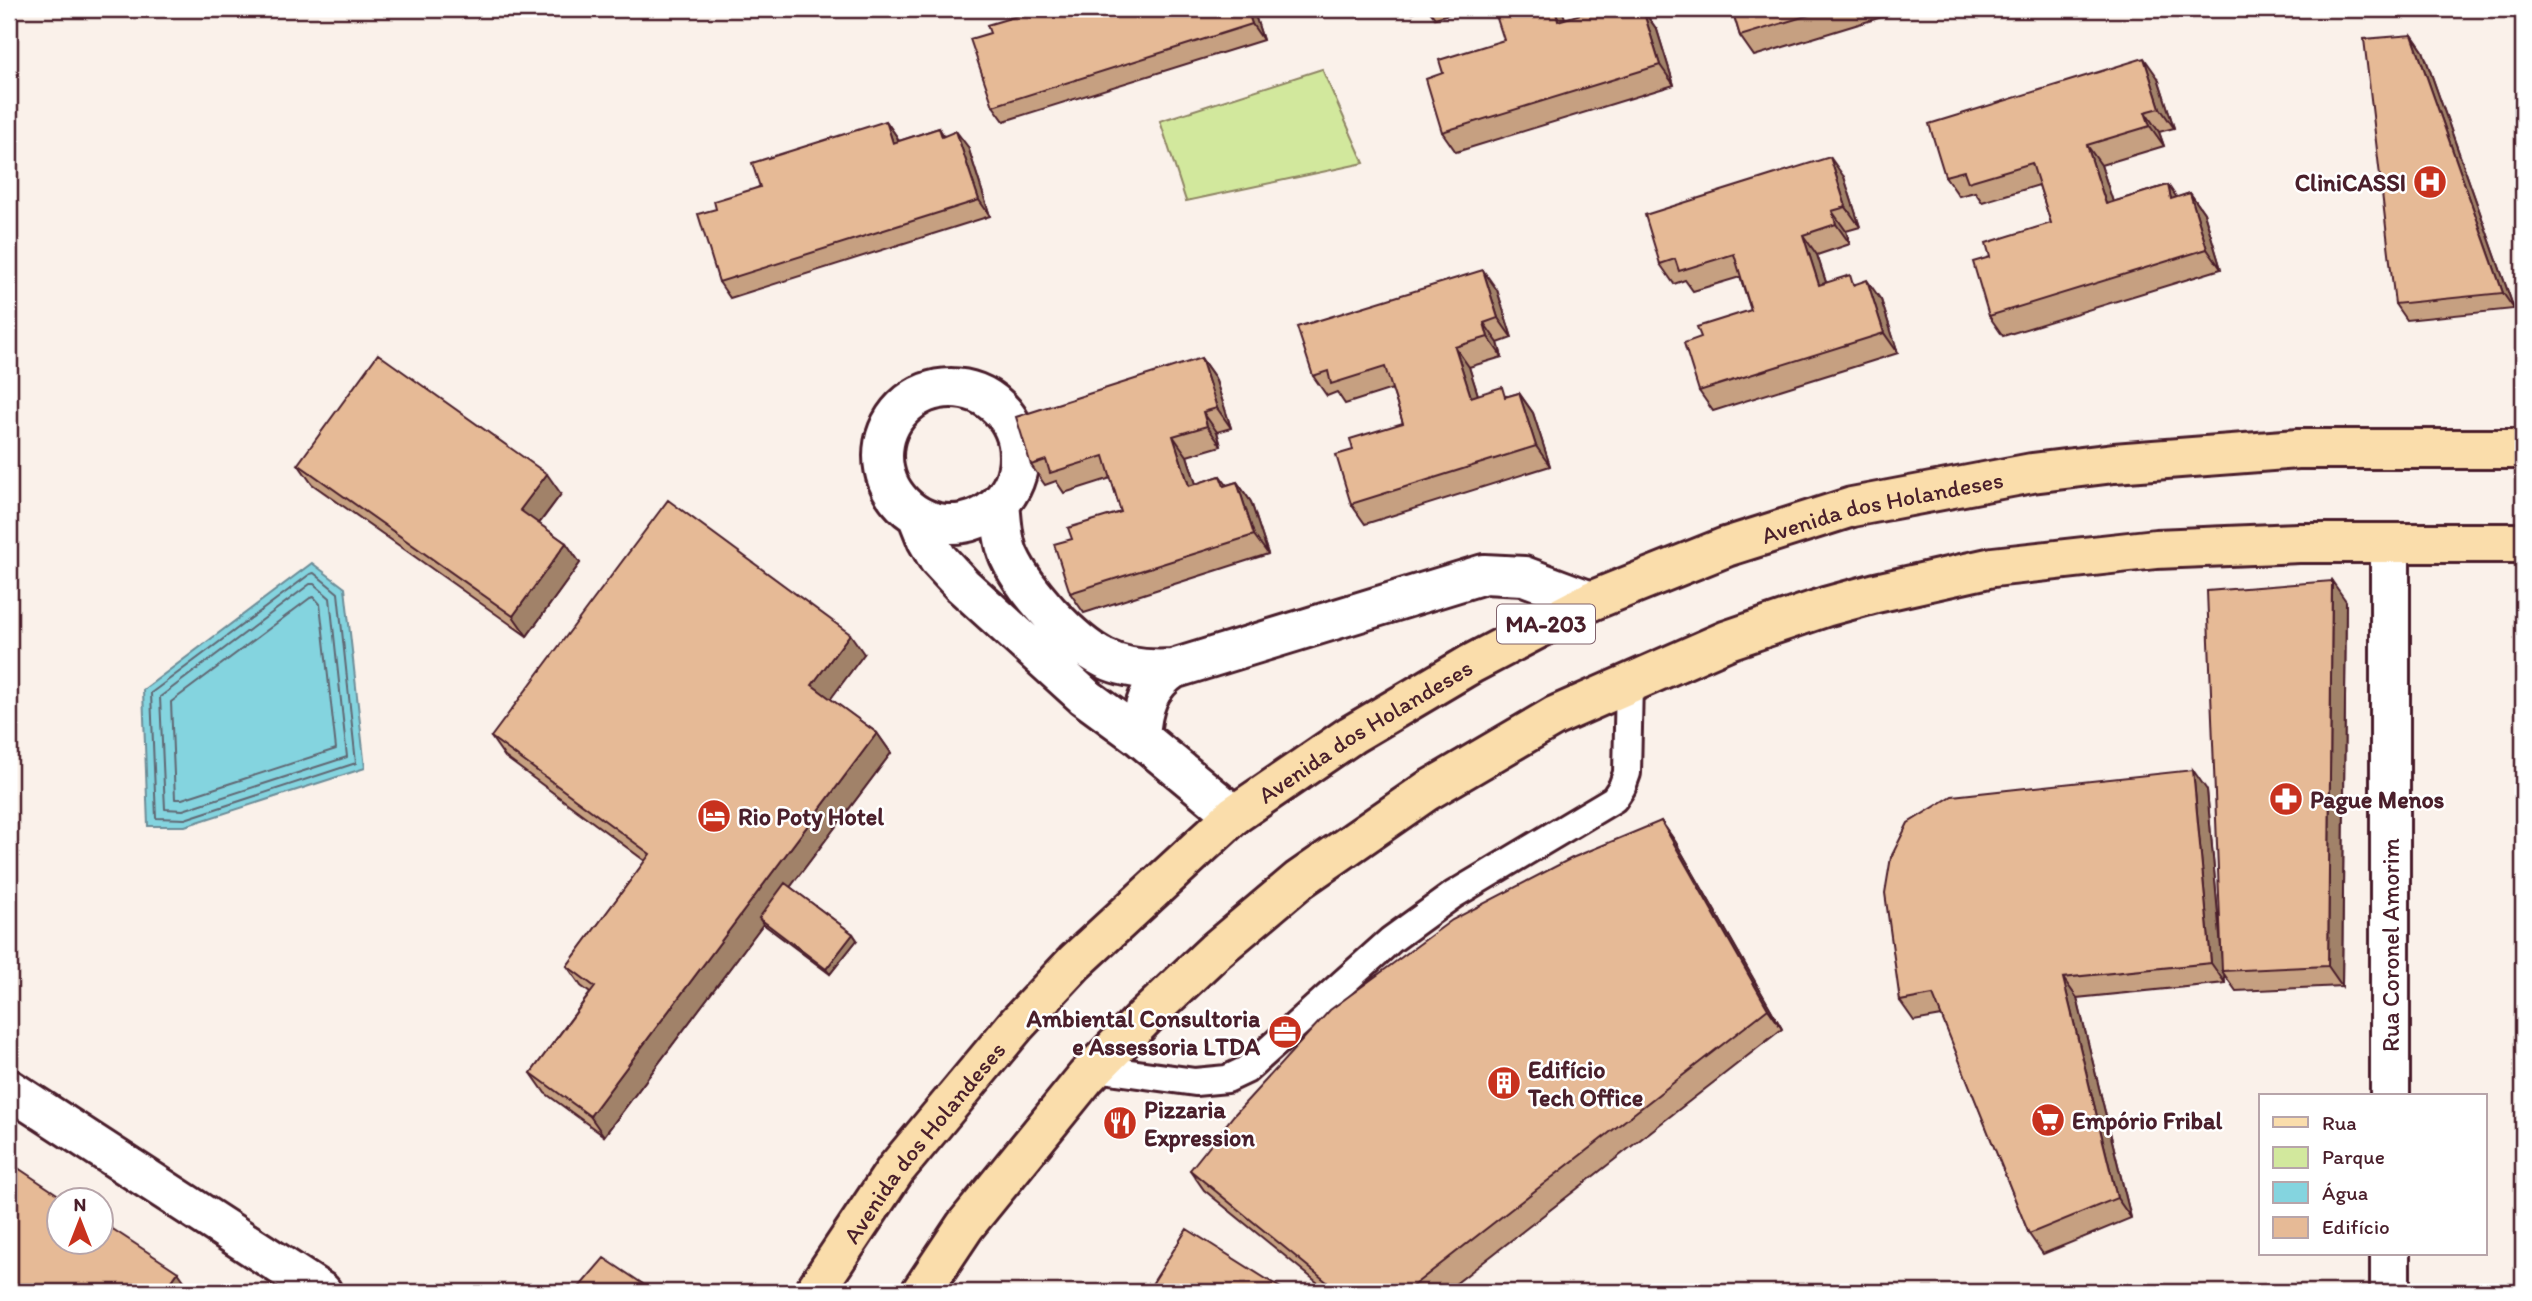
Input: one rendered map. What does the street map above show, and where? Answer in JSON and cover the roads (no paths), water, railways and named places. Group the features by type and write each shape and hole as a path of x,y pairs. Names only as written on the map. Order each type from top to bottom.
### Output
{"main road":[{"name":"Avenida dos Holandeses","path":"814,1292 896,1169 1016,1025 1075,962 1234,816 1351,735 1471,664 1591,601 1726,547 1852,507 2032,473 2114,463 2298,449 2523,449"},
{"path":"921,1292 965,1226 1095,1068 1215,951 1299,880 1427,791 1555,716 1728,640 1815,610 1875,593 1993,567 2157,549 2390,543 2523,543"}],"street":[{"path":"958,388 980,394 999,406 1012,423 1018,443 1019,465 1013,485 1000,503 983,516 962,523 939,523 917,515 900,500 888,481 883,458 886,435 897,415 914,399 935,390 958,388"},
{"path":"1000,503 1008,554 1032,595 1076,641 1095,655 1147,670 1173,669 1484,574 1524,576 1591,601"},
{"path":"917,515 938,559 962,585 1084,696 1140,737 1234,816"},
{"name":"Rua Coronel Amorim","path":"2390,543 2390,1094"},
{"path":"1140,737 1141,715 1146,699 1161,677 1173,669"},
{"path":"9,1089 323,1292"},
{"path":"2390,1256 2390,1292"}],"lane":[{"path":"1095,1068 1195,1082 1227,1079 1245,1070 1391,940 1453,895 1614,799 1627,773 1629,683"}],"water":[{"path":"312,563 345,588 365,768 185,826 148,826 143,690"}],"place":[{"name":"CliniCASSI","path":"2430,182"},
{"name":"Pague Menos","path":"2286,799"},
{"name":"Rio Poty Hotel","path":"714,816"},
{"name":"Ambiental Consultoria e Assessoria LTDA","path":"1285,1032"},
{"name":"Edifício Tech Office","path":"1504,1083"},
{"name":"Empório Fribal","path":"2048,1120"},
{"name":"Pizzaria Expression","path":"1120,1123"}]}
